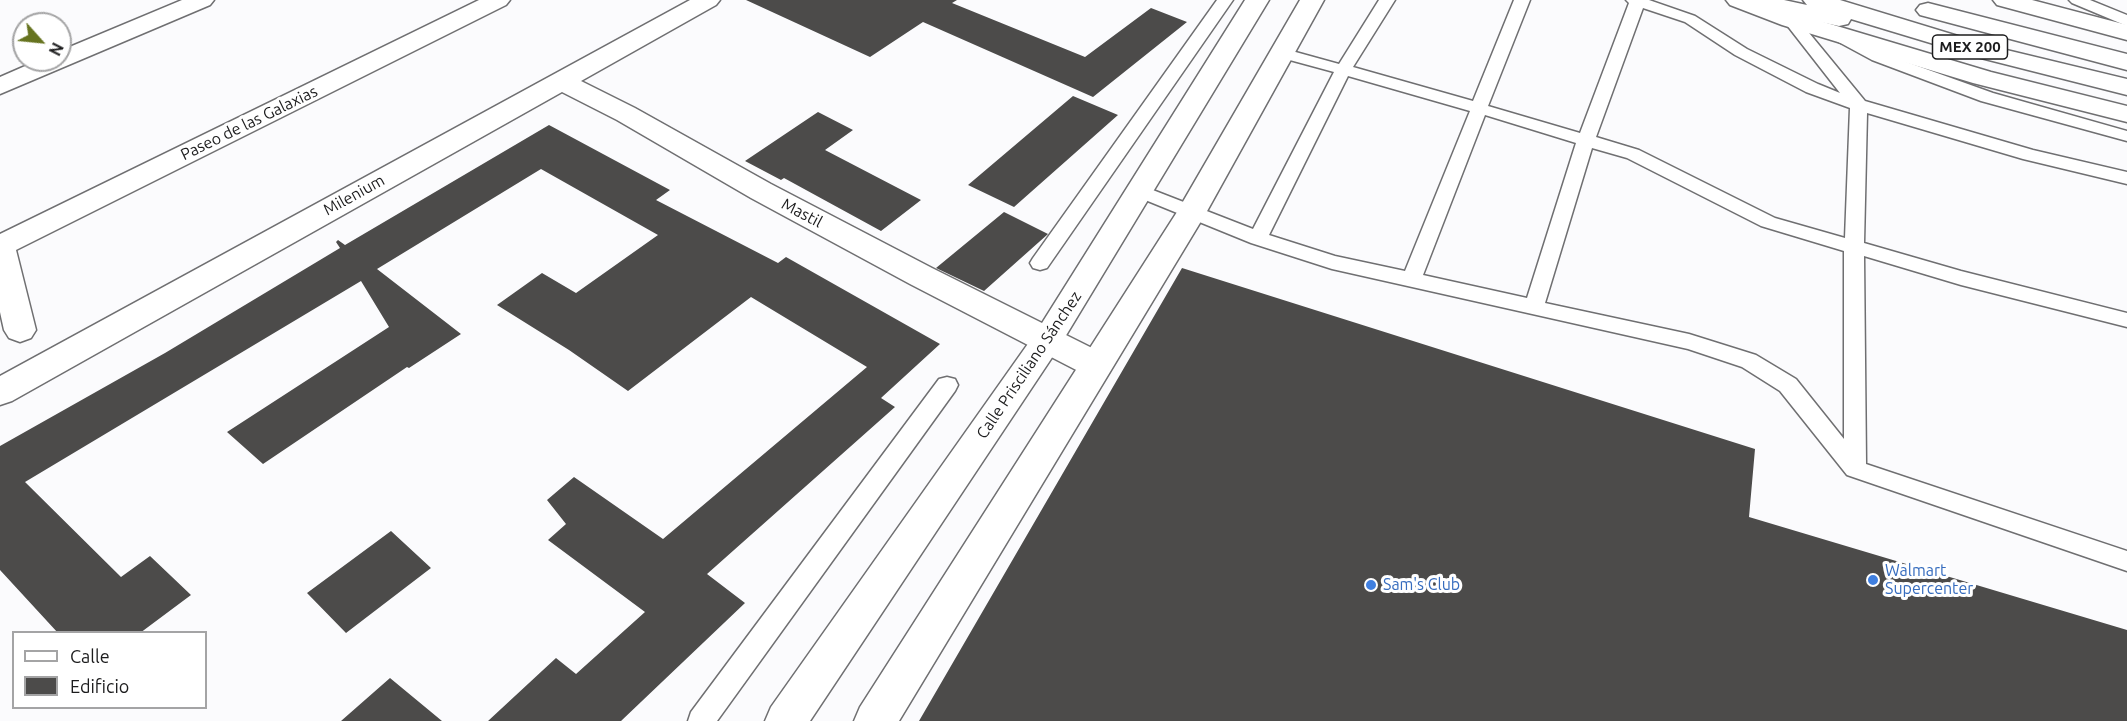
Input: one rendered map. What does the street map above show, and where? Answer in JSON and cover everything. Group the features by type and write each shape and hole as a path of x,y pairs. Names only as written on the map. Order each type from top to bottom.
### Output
{"main road":[{"path":"0,86 202,0"},
{"name":"Paseo de las Galaxias","path":"0,245 498,0"},
{"name":"Milenium","path":"0,392 708,0"},
{"name":"Calle Prisciliano Sánchez","path":"786,721 1048,339 1257,0"},
{"path":"875,721 1191,213 1312,0"},
{"path":"1738,0 1791,20 1982,78 2127,114"},
{"path":"1750,0 1986,51"},
{"name":"MEX 200","path":"1815,0 1986,51 2127,87"},
{"path":"2005,0 2127,33"},
{"name":"MEX 200","path":"1907,2 1976,24 2127,62"},
{"name":"Mastil","path":"560,81 626,114 761,191 921,276 1096,365"},
{"path":"0,245 20,330"}],"lane":[{"path":"1040,263 1225,0"},
{"path":"1258,238 1343,70 1387,0"},
{"path":"1411,280 1522,0"},
{"path":"1534,307 1586,140 1637,0 1690,19 1741,52 1812,88 1859,105 2029,155 2127,178"},
{"path":"2077,0 2127,21"},
{"path":"1791,20 1859,105 1854,247 1855,469"},
{"path":"1836,33 1878,57 1987,97 2127,136"},
{"path":"1281,53 1633,153 1768,222 1960,278 2127,320"},
{"path":"1139,191 1258,238 1332,262 1689,342 1749,361 1788,385 1855,469 2127,561"},
{"path":"700,721 947,385"}],"building":[{"path":"746,0 957,0 952,3 1085,57 1151,8 1187,22 1093,97 923,22 870,57"},
{"path":"1073,96 1118,115 1014,207 968,185"},
{"path":"818,112 853,130 825,150 921,200 881,231 784,178 781,180 745,161"},
{"path":"549,125 670,190 656,200 778,263 786,257 940,344 881,398 895,407 707,574 745,603 621,721 488,721 556,658 576,674 645,612 548,540 566,524 547,500 574,477 663,539 867,367 751,297 628,391 569,350 497,305 542,273 576,293 658,235 541,169 377,269 461,334 409,368 407,367 263,464 227,432 389,327 361,281 25,482 121,577 150,556 191,595 143,631 56,631 0,570 0,446 165,353 340,248 336,242 338,240 345,245"},
{"path":"1004,212 1048,234 984,291 936,268"},
{"name":"Sam's Club","path":"1182,268 1755,449 1749,517 2127,630 2127,721 919,721"},
{"path":"391,531 431,568 346,633 307,593"},
{"path":"390,678 442,721 341,721"}],"place":[{"name":"Walmart Supercenter","path":"1873,580"},
{"name":"Sam's Club","path":"1371,585"}]}
